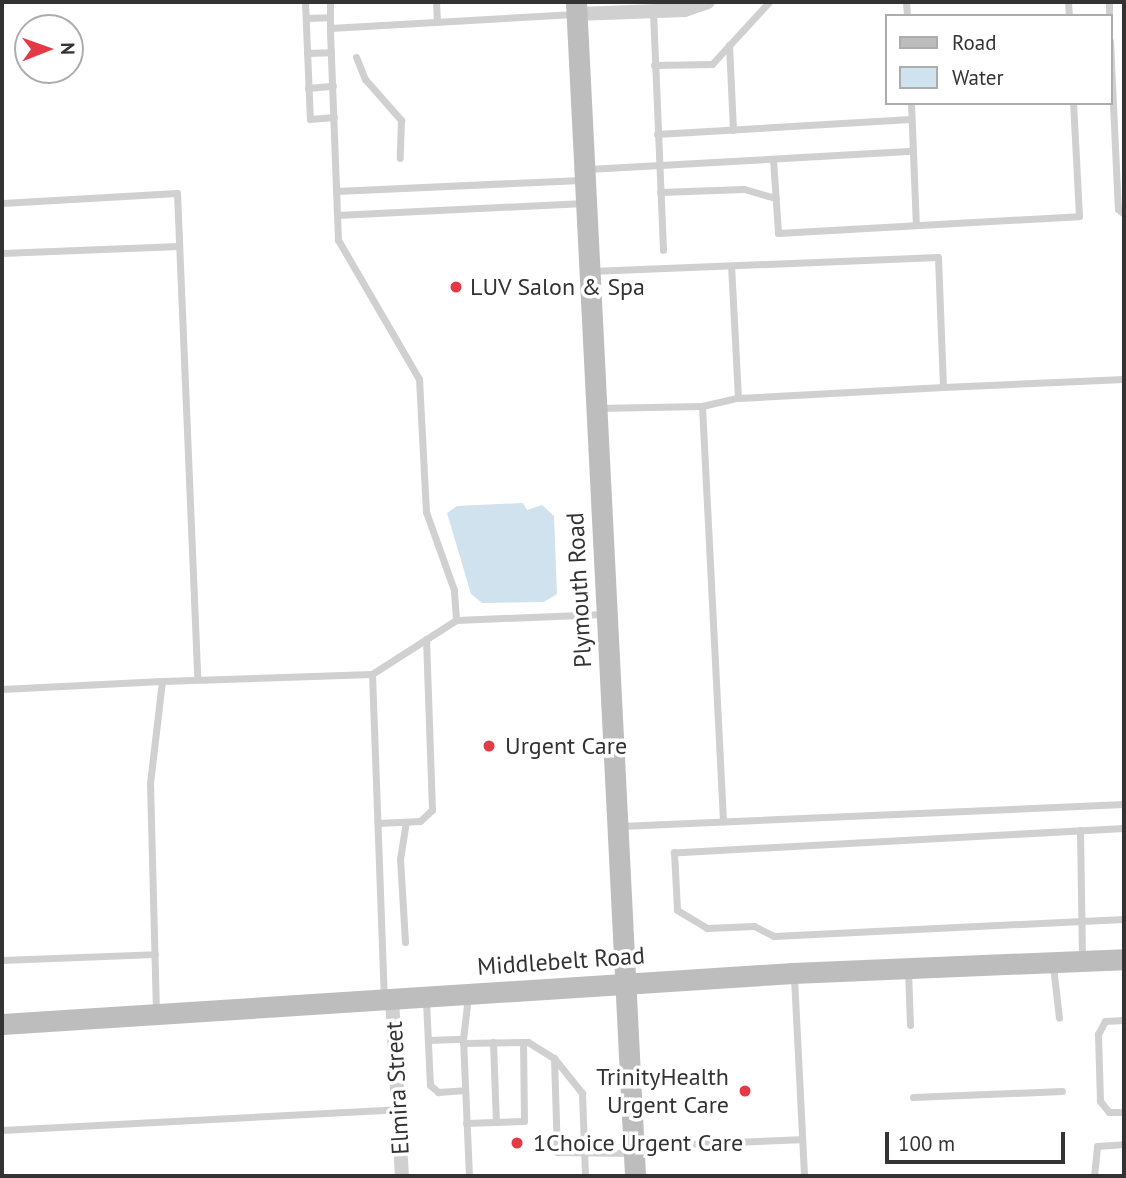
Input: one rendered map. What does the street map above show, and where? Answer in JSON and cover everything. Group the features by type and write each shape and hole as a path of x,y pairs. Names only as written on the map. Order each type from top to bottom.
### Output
{"main road":[{"name":"Plymouth Road","path":"576,8 635,1176"},
{"name":"Middlebelt Road","path":"2,1024 793,973 1124,958"}],"street":[{"path":"576,8 653,11 708,2"},
{"name":"Elmira Street","path":"388,999 402,1176"}],"lane":[{"path":"305,2 310,118 334,117"},
{"path":"330,2 338,240 351,271 419,379 426,512 454,590 456,620"},
{"path":"436,2 437,22"},
{"path":"654,65 712,64 769,2"},
{"path":"330,29 437,22 576,8"},
{"path":"653,11 663,250"},
{"path":"306,18 330,17"},
{"path":"729,46 733,130"},
{"path":"307,53 331,52"},
{"path":"356,57 365,79 401,120 400,158"},
{"path":"1112,83 1115,145 1124,214"},
{"path":"309,88 332,86"},
{"path":"911,105 916,225"},
{"path":"773,159 778,233 1079,216 1073,105"},
{"path":"657,134 911,120"},
{"path":"1115,145 1124,144"},
{"path":"336,191 585,174 659,165 913,151"},
{"path":"660,192 744,189 776,198"},
{"path":"2,203 177,193 197,679"},
{"path":"337,215 587,203"},
{"path":"2,253 179,246"},
{"path":"590,271 938,257 943,387"},
{"path":"731,266 738,398"},
{"path":"597,408 702,406 738,398 1124,379"},
{"path":"702,406 723,821"},
{"path":"2,689 372,674 456,620 607,614"},
{"path":"378,823 420,821 432,810 426,639"},
{"path":"372,674 388,999"},
{"path":"156,1015 151,750 162,681"},
{"path":"617,827 1124,804"},
{"path":"405,942 400,859 406,822"},
{"path":"1124,828 674,852 677,910 706,928 754,926 774,936 1124,919"},
{"path":"1080,830 1082,960"},
{"path":"2,960 155,954"},
{"path":"1053,962 1059,1018"},
{"path":"908,968 910,1025"},
{"path":"793,973 804,1176"},
{"path":"468,994 463,1041 469,1176"},
{"path":"426,996 432,1089 465,1090"},
{"path":"1124,1020 1105,1021 1098,1034 1100,1101 1109,1112 1124,1112"},
{"path":"428,1040 523,1042 554,1058 582,1093 585,1176"},
{"path":"493,1042 496,1122"},
{"path":"466,1122 496,1122 526,1117 523,1042"},
{"path":"554,1058 557,1152 584,1154 800,1139"},
{"path":"912,1097 1062,1091"},
{"path":"2,1130 398,1109"},
{"path":"1094,1176 1097,1146 1124,1144"}],"water":[{"path":"523,503 527,510 542,505 554,516 557,594 544,602 482,603 471,594 447,513 457,506"}],"place":[{"name":"LUV Salon & Spa","path":"456,287"},
{"name":"Urgent Care","path":"489,746"},
{"name":"TrinityHealth Urgent Care","path":"745,1091"},
{"name":"1Choice Urgent Care","path":"517,1143"}]}
